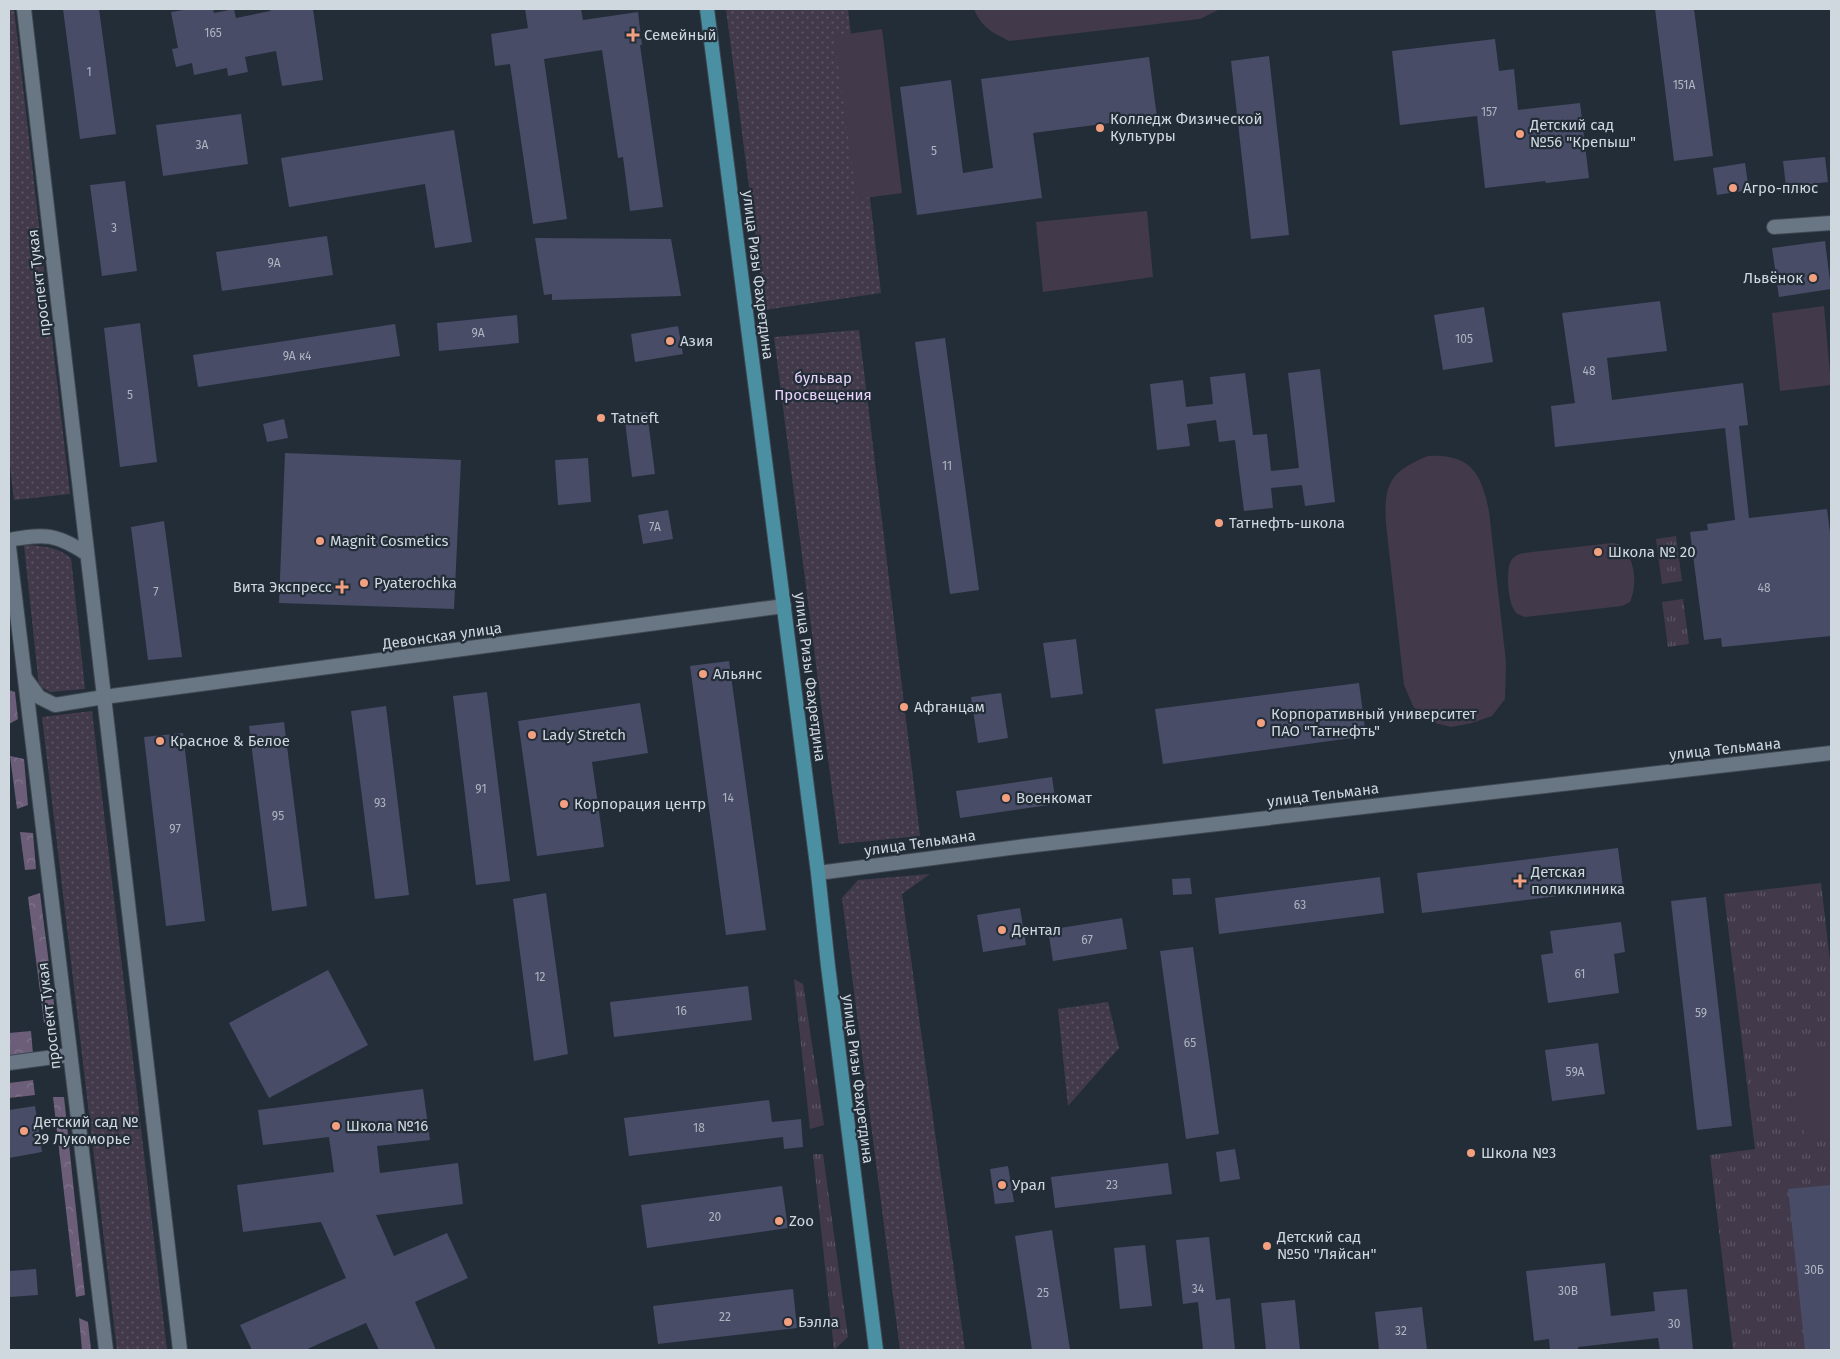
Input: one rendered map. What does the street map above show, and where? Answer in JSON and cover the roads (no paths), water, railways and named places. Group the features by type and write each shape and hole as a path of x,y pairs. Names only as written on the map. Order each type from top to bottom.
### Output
{"main road":[{"name":"проспект Тукая","path":"24,9 180,1350"},
{"name":"улица Ризы Фахретдина","path":"707,9 818,873 830,986 876,1350"},
{"path":"1774,227 1831,223"},
{"path":"9,540 34,536 55,537 68,542 87,554"},
{"name":"проспект Тукая","path":"9,547 106,1350"},
{"name":"Девонская улица","path":"104,697 784,606"},
{"path":"25,678 40,697 55,705 104,697"},
{"name":"улица Тельмана","path":"818,873 1026,846 1831,753"},
{"path":"9,1063 70,1055"}],"place":[{"name":"Семейный","path":"633,35"},
{"name":"Колледж Физической Культуры","path":"1100,128"},
{"name":"Детский сад №56 \"Крепыш\"","path":"1520,134"},
{"name":"Агро-плюс","path":"1733,188"},
{"name":"Львёнок","path":"1813,278"},
{"name":"Азия","path":"670,341"},
{"name":"Tatneft","path":"601,418"},
{"name":"Татнефть-школа","path":"1219,523"},
{"name":"Magnit Cosmetics","path":"320,541"},
{"name":"Школа № 20","path":"1598,552"},
{"name":"Pyaterochka","path":"364,583"},
{"name":"Вита Экспресс","path":"342,587"},
{"name":"Альянс","path":"703,674"},
{"name":"Афганцам","path":"904,707"},
{"name":"Корпоративный университет ПАО \"Татнефть\"","path":"1261,723"},
{"name":"Lady Stretch","path":"532,735"},
{"name":"Красное & Белое","path":"160,741"},
{"name":"Военкомат","path":"1006,798"},
{"name":"Корпорация центр","path":"564,804"},
{"name":"Детская поликлиника","path":"1520,881"},
{"name":"Дентал","path":"1002,930"},
{"name":"Школа №16","path":"336,1126"},
{"name":"Детский сад № 29 Лукоморье","path":"24,1131"},
{"name":"Школа №3","path":"1471,1153"},
{"name":"Урал","path":"1002,1185"},
{"name":"Zoo","path":"779,1221"},
{"name":"Детский сад №50 \"Ляйсан\"","path":"1267,1246"},
{"name":"Бэлла","path":"788,1322"}],"park label":[{"name":"бульвар Просвещения","path":"823,386"}]}
